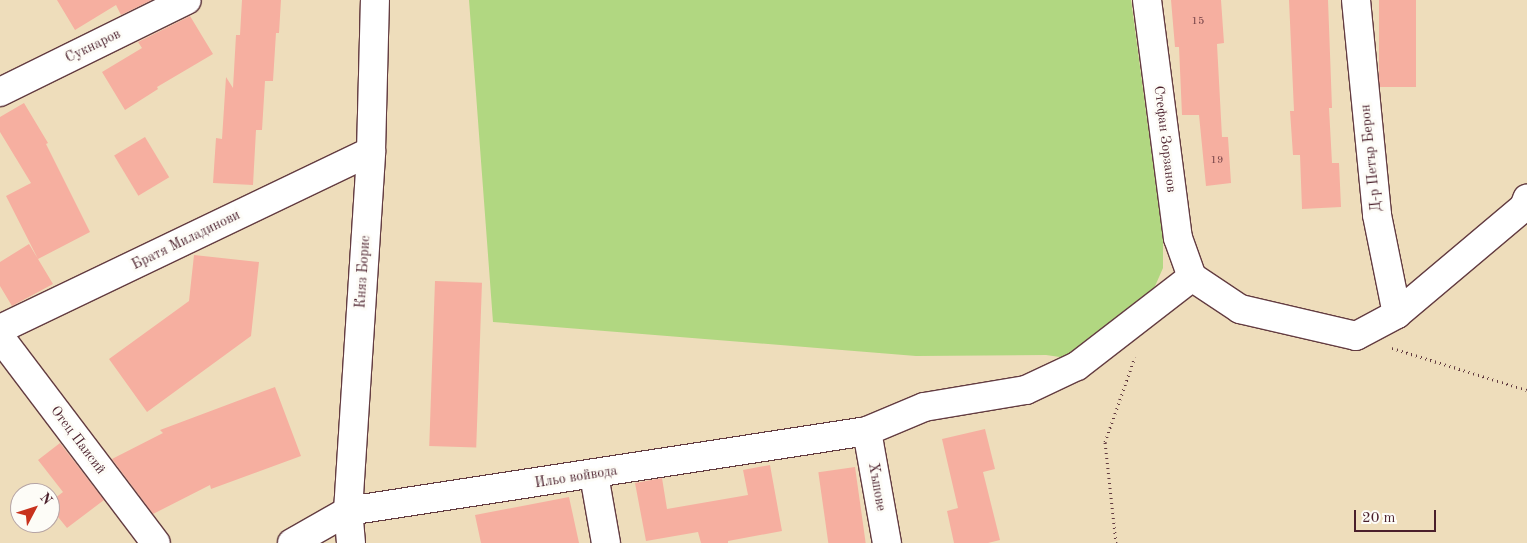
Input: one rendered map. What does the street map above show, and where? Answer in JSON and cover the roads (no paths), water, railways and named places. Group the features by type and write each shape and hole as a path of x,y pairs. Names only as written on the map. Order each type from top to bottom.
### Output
{"street":[{"name":"Сукнаров","path":"0,92 187,0"},
{"name":"Княз Борис","path":"351,543 348,512 371,151 375,0"},
{"name":"Стефан Зорзанов","path":"1147,0 1178,238 1192,277"},
{"name":"Д-р Петър Берон","path":"1356,0 1377,215 1396,314"},
{"name":"Братя Миладинови","path":"0,329 371,151"},
{"path":"1192,277 1240,309 1356,336 1396,314 1524,207 1527,199"},
{"name":"Ильо войвода","path":"292,543 348,512 866,432 924,407 1026,390 1077,366 1192,277"},
{"name":"Отец Паисий","path":"0,337 156,543"},
{"name":"Хъшове","path":"866,432 887,543"},
{"path":"594,475 606,543"}]}
